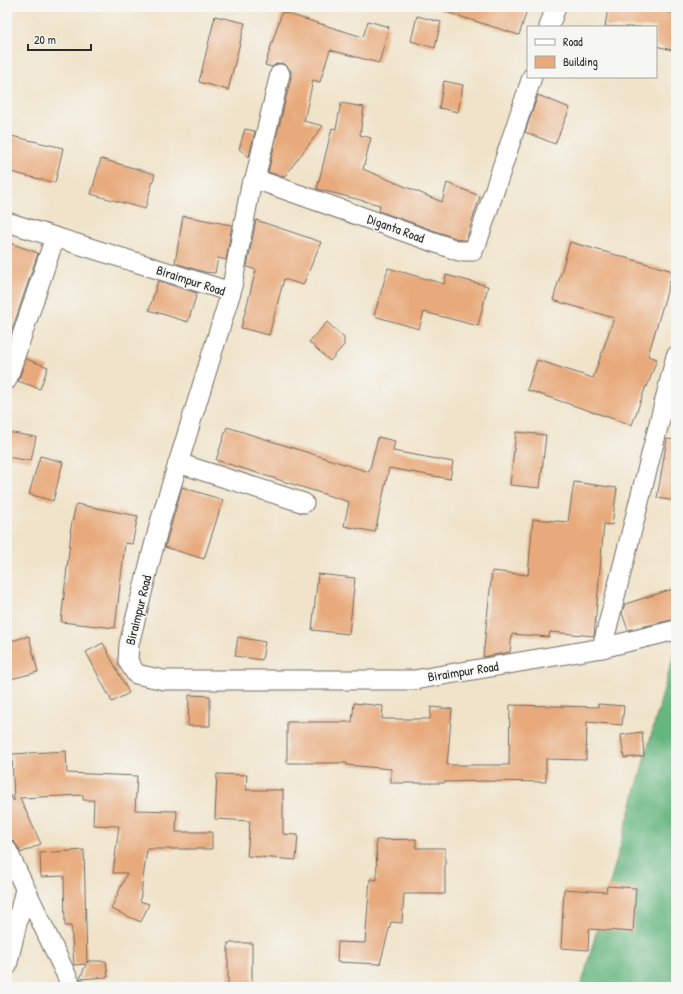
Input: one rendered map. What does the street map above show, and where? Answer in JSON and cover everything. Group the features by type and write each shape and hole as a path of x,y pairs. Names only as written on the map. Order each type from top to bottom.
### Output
{"street":[{"path":"549,26 556,7"},
{"path":"230,292 251,185 255,179 280,74"},
{"name":"Diganta Road","path":"255,179 459,251 473,251 478,240 532,78"},
{"name":"Biraimpur Road","path":"7,222 230,292 160,522 129,644 128,661 136,674 164,680 414,680 602,648 676,630"},
{"path":"7,380 55,237"},
{"path":"602,648 676,356"},
{"path":"178,463 304,503"},
{"path":"7,850 72,987"},
{"path":"7,966 25,890"}],"green space":[{"path":"676,646 676,987 581,987"}],"building":[{"path":"444,7 528,7 519,35 443,11"},
{"path":"608,7 645,7 676,14 676,51 657,46 657,26 605,26"},
{"path":"282,12 363,37 368,21 389,27 379,63 330,50 320,82 313,80 304,121 323,126 284,177 268,172 291,77 291,71 282,63 276,64 272,67 265,65"},
{"path":"215,16 245,23 228,90 199,82"},
{"path":"417,16 441,22 435,48 411,41"},
{"path":"444,81 463,85 458,112 439,108"},
{"path":"538,95 570,108 555,144 525,132"},
{"path":"341,103 364,107 360,135 371,138 363,169 442,202 447,183 480,196 466,240 461,240 379,211 380,205 317,189 332,128 336,129"},
{"path":"245,129 255,131 249,157 239,149"},
{"path":"7,135 63,148 55,183 7,171"},
{"path":"101,159 155,174 145,209 91,194"},
{"path":"183,216 232,225 226,260 218,258 215,273 204,272 175,263"},
{"path":"256,220 321,242 303,285 284,279 269,335 241,328 256,270 247,267"},
{"path":"7,242 38,253 7,345"},
{"path":"570,242 673,271 648,356 657,359 632,425 527,390 537,360 593,378 614,318 553,300"},
{"path":"388,268 444,284 446,275 488,286 478,326 424,312 419,329 374,316"},
{"path":"158,281 197,293 188,322 149,310"},
{"path":"327,322 344,338 344,345 330,361 309,342"},
{"path":"26,359 48,367 40,389 18,381"},
{"path":"227,427 369,472 378,437 395,441 393,451 453,462 450,479 389,468 375,532 344,526 349,502 216,460"},
{"path":"7,432 36,437 31,461 7,457"},
{"path":"516,432 546,435 540,488 510,485"},
{"path":"667,439 676,440 676,501 657,498"},
{"path":"40,456 63,462 53,501 29,494"},
{"path":"574,482 617,488 612,525 604,524 594,636 550,632 549,637 512,634 510,652 483,657 492,571 528,575 533,519 568,522"},
{"path":"182,487 223,500 204,559 165,547"},
{"path":"76,504 138,516 132,544 125,543 115,628 61,622 70,532"},
{"path":"318,574 355,578 349,634 312,630"},
{"path":"676,588 676,619 628,630 622,613 625,604"},
{"path":"29,636 38,672 7,680 7,642"},
{"path":"238,637 265,642 262,660 235,656"},
{"path":"103,643 129,693 112,702 86,652"},
{"path":"189,695 210,696 210,726 188,726"},
{"path":"354,703 383,706 382,719 430,719 431,707 452,709 447,765 509,765 510,705 598,707 598,704 624,706 622,725 587,722 586,760 546,759 546,782 484,781 391,783 391,769 347,765 347,763 287,763 287,722 352,722"},
{"path":"642,732 644,756 624,758 621,735"},
{"path":"66,751 67,773 137,776 135,810 177,811 176,832 212,832 212,849 147,849 140,901 149,904 141,922 111,909 127,873 113,873 119,826 93,825 94,800 83,800 83,795 20,798 41,844 21,853 7,830 7,792 14,801 12,754"},
{"path":"217,774 247,775 246,790 283,790 283,834 298,835 296,860 247,856 250,821 215,819"},
{"path":"416,839 416,848 445,848 445,894 404,894 402,923 391,922 380,964 337,962 338,942 365,943 370,879 377,880 376,840"},
{"path":"84,850 87,963 88,961 106,961 108,977 80,979 86,964 74,965 71,926 65,926 64,876 41,877 40,853"},
{"path":"607,886 636,888 633,932 589,929 588,950 561,948 564,889 606,892"},
{"path":"228,943 252,943 252,987 228,987"}]}
